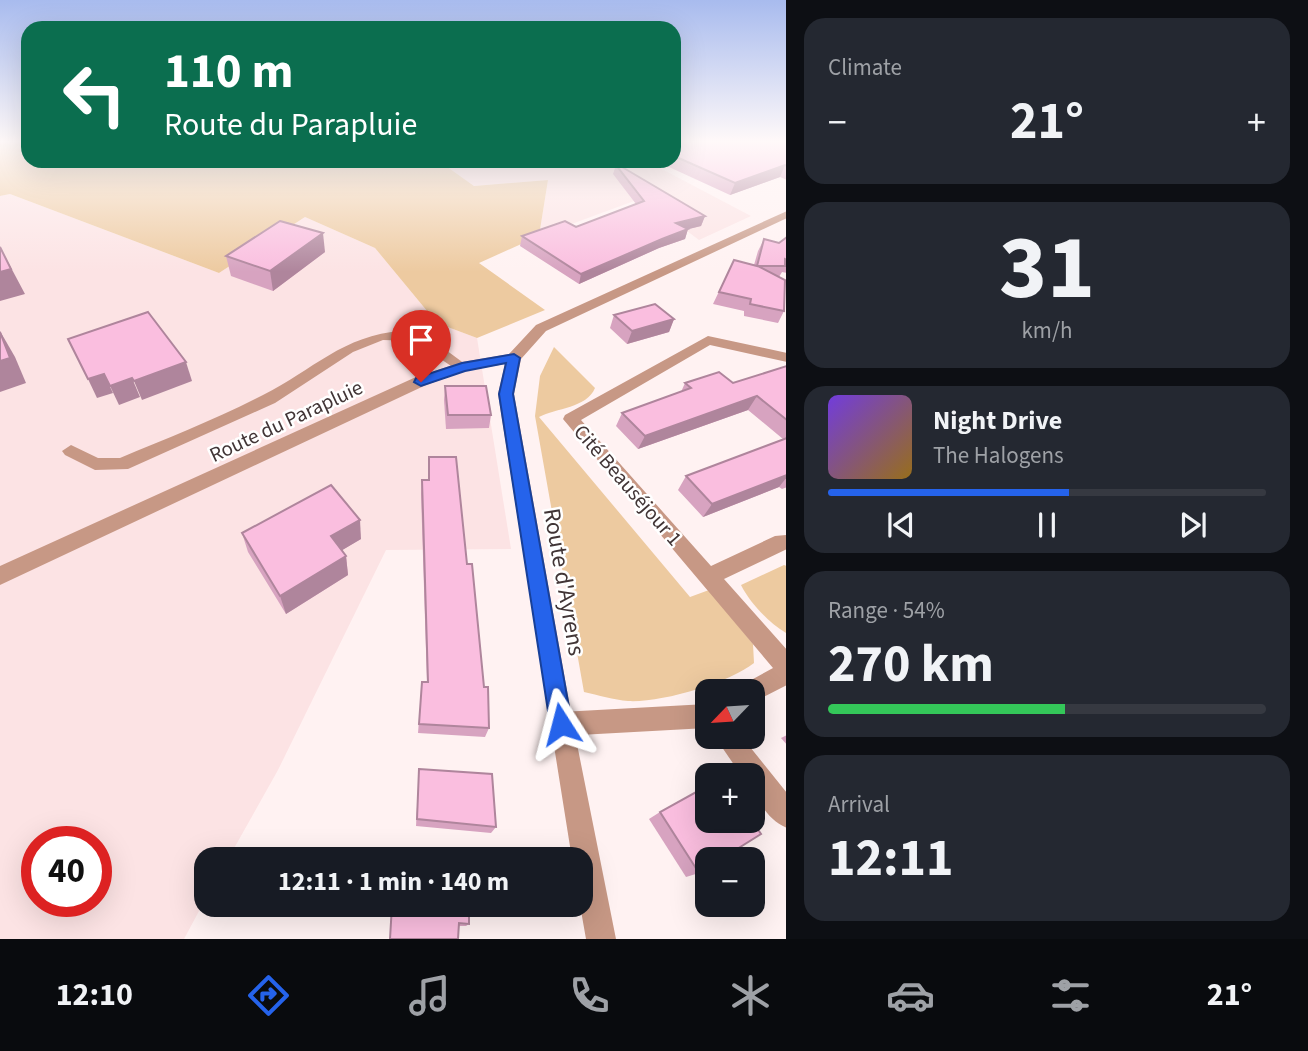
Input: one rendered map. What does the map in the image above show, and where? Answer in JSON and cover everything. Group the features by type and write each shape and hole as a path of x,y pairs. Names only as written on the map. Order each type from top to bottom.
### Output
{"street":[{"path":"514,358 541,327 786,214"},
{"path":"71,451 95,464 122,464 270,399 304,379 343,349 385,335 405,334 424,340 462,367"},
{"name":"Cité Beauséjour 1","path":"786,358 708,340 571,419 786,667"},
{"name":"Route du Parapluie","path":"0,576 409,387 462,367 514,358"},
{"name":"Route d'Ayrens","path":"514,358 506,394 561,724 601,939"},
{"path":"708,577 785,543"},
{"path":"765,684 786,672"},
{"path":"561,724 695,717"},
{"path":"736,749 786,815"}],"shaded area":[{"path":"0,185 547,185 539,236 479,263 545,310 477,338 437,323 375,248 305,217 219,273 10,194 0,196"},
{"path":"547,185 692,185 751,216 699,240 679,225 634,201 539,236"},
{"path":"10,194 219,273 305,217 375,248 437,323 477,338 511,549 386,550 278,770 235,847 194,847 196,917 184,939 0,939 0,196"},
{"path":"554,347 595,388 591,395 578,404 539,417 690,597 709,590 753,644 754,663 725,679 695,679 695,690 658,699 628,701 584,692 535,416 540,376"},
{"path":"786,566 786,633 760,612 741,585"}],"building":[{"path":"631,185 652,185 705,216 676,223 688,229 581,274 522,236 565,221 576,227 644,201"},
{"path":"280,221 323,233 270,271 226,256"},
{"path":"786,238 785,266 758,266 785,280 784,311 750,304 751,299 719,292 734,260 757,266 764,239 779,243"},
{"path":"0,247 11,269 0,272"},
{"path":"655,304 674,319 632,331 614,315"},
{"path":"148,312 186,362 134,381 132,378 110,386 104,374 88,379 68,339"},
{"path":"0,332 10,358 0,361"},
{"path":"786,366 786,419 757,396 645,436 622,413 691,388 685,383 719,372 733,383"},
{"path":"445,386 486,386 491,415 448,415"},
{"path":"786,438 786,475 712,504 686,476"},
{"path":"429,457 456,457 467,564 472,564 484,687 488,687 489,728 419,724 422,682 428,682 422,480 429,480"},
{"path":"331,485 360,520 331,536 346,556 280,596 242,533"},
{"path":"419,769 492,774 496,827 417,819"},
{"path":"695,793 695,833 761,834 740,847 695,847 695,867 660,812"},
{"path":"391,917 469,917 469,924 459,923 458,939 390,939"}],"route":[{"path":"421,382 477,363 514,358 506,394 561,724"}]}
